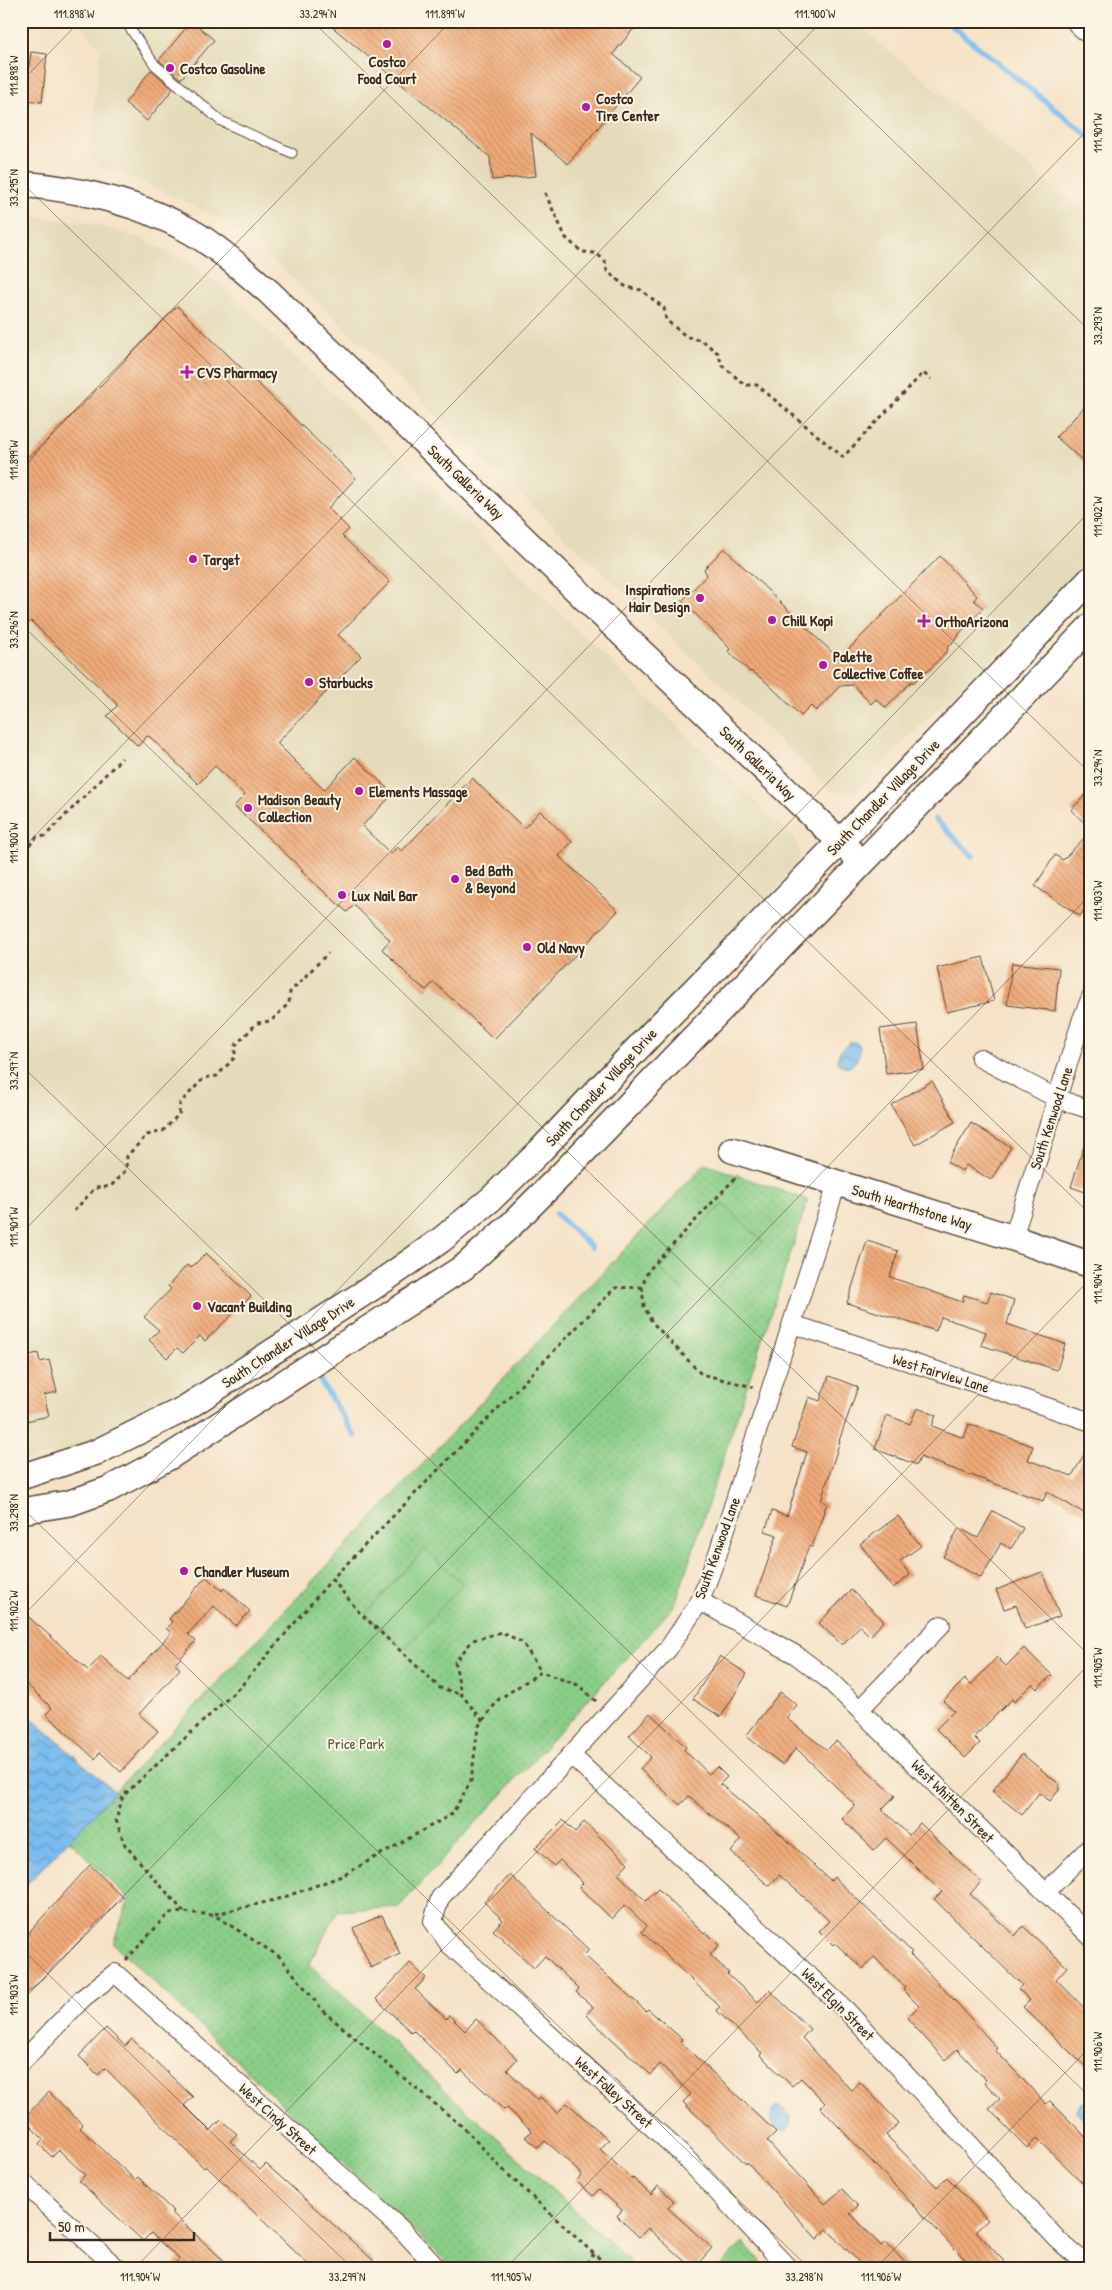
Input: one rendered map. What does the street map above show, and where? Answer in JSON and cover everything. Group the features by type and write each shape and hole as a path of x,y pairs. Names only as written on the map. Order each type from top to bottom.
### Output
{"highway":[{"path":"1080,21 1091,30"}],"street":[{"name":"South Galleria Way","path":"21,184 54,187 107,197 156,214 192,232 234,263 269,292 594,607 863,863"},
{"name":"South Chandler Village Drive","path":"21,1477 97,1452 184,1409 384,1280 441,1240 491,1199 539,1152 654,1031 840,841 1091,579"},
{"name":"South Chandler Village Drive","path":"21,1511 70,1503 118,1486 251,1406 464,1267 512,1224 562,1174 1091,626"},
{"name":"South Kenwood Lane","path":"1013,1238 1082,1019 1091,997"},
{"path":"980,1058 1058,1099 1091,1110"},
{"name":"South Hearthstone Way","path":"740,1152 1013,1238 1091,1265"},
{"name":"South Kenwood Lane","path":"433,1921 440,1898 668,1649 700,1601 718,1554 837,1183"},
{"name":"West Fairview Lane","path":"792,1324 1091,1422"},
{"name":"West Whitten Street","path":"700,1601 796,1655 829,1680 1091,1937"},
{"path":"860,1709 941,1625"},
{"name":"West Elgin Street","path":"571,1755 848,2011 1058,2240 1091,2268"},
{"path":"1046,1892 1091,1846"},
{"name":"West Folley Street","path":"433,1921 449,1944 682,2154 789,2269"},
{"path":"21,2063 83,1998 115,1973"},
{"name":"West Cindy Street","path":"115,1973 402,2230 438,2269"},
{"path":"21,2181 118,2269"}],"lane":[{"path":"125,21 155,66 221,121 292,153"}],"path":[{"path":"545,193 566,238 582,252 596,253 605,261 606,271 626,287 641,290 664,308 666,320 688,337 701,340 718,353 722,366 745,385 757,385 843,457 923,373 931,379"},
{"path":"21,858 22,854 37,837 45,836 122,758"},
{"path":"74,1211 95,1188 111,1186 126,1170 127,1156 147,1135 163,1131 179,1114 180,1103 204,1078 217,1076 229,1064 235,1057 235,1046 257,1023 272,1021 289,1003 290,992 328,953"},
{"path":"740,1152 744,1170 648,1271 642,1287 644,1306 652,1322 701,1374 770,1391"},
{"path":"184,1912 125,1845 116,1820 124,1796 242,1685 332,1580 615,1288 642,1287"},
{"path":"332,1580 359,1612 440,1688 460,1694"},
{"path":"482,1721 460,1694 455,1662 473,1640 502,1632 523,1643 541,1672 578,1685 610,1713"},
{"path":"115,1973 169,1913 184,1912 214,1915 279,1899 342,1876 452,1814 471,1781 478,1727 499,1699 541,1672"},
{"path":"214,1915 280,1957 324,2012 464,2128 500,2167 594,2254 613,2269"},
{"path":"581,2269 594,2254"}],"shaded area":[{"path":"78,21 853,21 1091,218 1091,560 1005,647 923,723 856,791 845,795 834,792 267,254 226,223 189,203 130,177 102,168 93,160 89,148 101,49"},
{"path":"21,215 91,223 144,240 193,264 227,291 793,838 798,846 800,858 781,884 551,1123 467,1207 412,1248 246,1356 185,1393 107,1433 55,1454 21,1461"}],"green space":[{"name":"Price Park","path":"705,1164 808,1200 675,1605 399,1907 338,1911 309,1964 638,2269 454,2269 113,1943 129,1899 69,1840"},
{"path":"723,1204 762,1241 699,1306 660,1269"},
{"path":"424,1549 463,1584 404,1649 366,1614"},
{"path":"743,2242 767,2269 719,2269"}],"water":[{"path":"850,1042 856,1042 860,1046 860,1050 855,1062 847,1068 839,1064 837,1060 840,1051"},
{"path":"21,1709 115,1792 21,1890"},
{"path":"1081,2103 1086,2103 1091,2109 1091,2128 1089,2129 1084,2127 1083,2119 1076,2112"},
{"path":"778,2105 791,2116 791,2126 787,2131 781,2130 770,2121 773,2109"}],"building":[{"path":"192,21 214,40 181,79 159,60"},
{"path":"325,21 640,21 613,54 640,77 568,164 531,133 536,176 492,180 490,157"},
{"path":"31,52 47,54 42,102 24,100"},
{"path":"151,70 173,89 147,121 125,103"},
{"name":"Target","path":"177,306 356,478 328,508 349,529 342,536 390,582 338,635 361,656 277,743 324,790 355,757 393,794 362,826 391,854 397,847 402,851 472,778 524,828 540,811 572,842 559,856 618,911 494,1039 434,982 426,990 414,981 382,949 390,940 354,905 347,912 301,871 303,870 234,806 245,795 215,766 198,784 150,737 147,736 138,746 107,716 117,706 116,703 31,621 29,623 21,615 21,468"},
{"path":"1091,400 1091,468 1056,437"},
{"path":"724,548 839,659 940,556 977,596 974,600 983,608 927,672 926,670 913,683 912,681 886,708 876,699 871,704 853,685 840,686 816,711 811,706 801,716 765,681 750,672 728,651 730,649 682,601 707,575 704,569"},
{"path":"1091,789 1091,829 1071,810"},
{"path":"1091,831 1091,900 1080,916 1035,886 1055,855 1063,860"},
{"path":"983,957 994,1001 947,1012 937,968"},
{"path":"1012,963 1059,968 1055,1011 1007,1005"},
{"path":"917,1024 924,1069 886,1074 880,1029"},
{"path":"932,1081 955,1122 915,1145 891,1105"},
{"path":"971,1123 1011,1147 991,1180 966,1165 962,1171 947,1162"},
{"path":"1087,1136 1091,1137 1091,1194 1071,1187"},
{"path":"867,1241 898,1251 890,1277 962,1302 964,1295 987,1302 991,1292 1014,1300 1007,1324 1065,1344 1057,1370 981,1345 986,1332 941,1317 936,1331 847,1303"},
{"name":"Vacant Building","path":"206,1253 251,1296 205,1341 200,1336 183,1353 177,1348 167,1358 149,1340 159,1330 144,1317 171,1289 168,1286 187,1265 191,1268"},
{"path":"38,1353 40,1362 49,1360 57,1392 44,1395 49,1416 21,1422 21,1357"},
{"path":"829,1376 858,1387 821,1501 827,1503 812,1547 809,1546 787,1606 756,1595 777,1535 765,1531 772,1511 787,1516 807,1452 792,1447 809,1397 820,1401"},
{"path":"917,1408 936,1415 932,1426 964,1438 969,1424 1033,1446 1028,1460 1072,1476 1091,1442 1091,1517 1047,1492 1043,1501 920,1457 917,1465 875,1449 887,1415 910,1424"},
{"path":"993,1511 1023,1528 1011,1549 1001,1543 981,1578 943,1557 959,1528 978,1538"},
{"path":"898,1516 921,1546 900,1561 910,1575 893,1588 860,1544"},
{"path":"1042,1572 1060,1616 1025,1629 1016,1605 1004,1609 996,1590"},
{"path":"206,1577 222,1591 224,1588 250,1611 236,1626 214,1606 188,1634 196,1641 175,1664 180,1669 139,1714 158,1731 121,1772 100,1752 95,1759 46,1714 52,1708 21,1679 21,1610 88,1670 101,1656 128,1681 171,1633 166,1628 172,1622 169,1619"},
{"path":"851,1590 884,1621 870,1636 860,1626 842,1645 819,1623"},
{"path":"1024,1648 1052,1675 1037,1689 1032,1684 1014,1702 1012,1699 974,1737 980,1743 965,1758 936,1729 954,1711 943,1701 965,1679 971,1685 997,1657 1006,1666"},
{"path":"720,1656 747,1674 721,1717 693,1699"},
{"path":"780,1692 797,1705 786,1718 827,1750 836,1741 895,1796 882,1809 909,1835 920,1823 981,1882 970,1894 1015,1936 1023,1926 1067,1967 1056,1979 1091,2015 1091,2072 1023,2007 1030,2000 1018,1989 1022,1985 934,1899 942,1892 886,1838 874,1850 842,1819 855,1805 796,1748 783,1765 746,1736"},
{"path":"650,1713 686,1747 684,1750 709,1774 717,1767 727,1777 720,1784 787,1840 831,1881 834,1877 912,1952 910,1954 997,2048 995,2050 1046,2104 1050,2101 1081,2132 1091,2144 1091,2191 1037,2138 1027,2148 989,2109 1000,2099 984,2082 986,2080 957,2049 945,2060 907,2018 919,2006 903,1990 905,1987 874,1957 863,1969 835,1943 833,1945 819,1931 829,1921 802,1895 779,1875 769,1886 731,1852 741,1840 689,1796 680,1805 640,1769 651,1757 629,1736"},
{"path":"1022,1754 1059,1784 1059,1790 1050,1801 1039,1793 1022,1815 992,1791"},
{"path":"563,1820 575,1832 584,1822 628,1863 618,1874 646,1901 658,1889 704,1934 706,1932 719,1945 710,1955 729,1973 727,1974 758,2002 769,1990 810,2029 802,2038 851,2090 860,2082 899,2123 886,2135 937,2187 947,2177 988,2220 976,2231 1011,2269 974,2269 820,2107 825,2103 801,2078 792,2086 760,2055 762,2053 716,2010 720,2007 642,1932 647,1926 625,1905 612,1919 579,1887 583,1883 560,1860 554,1866 535,1848"},
{"path":"90,1865 123,1897 21,2000 21,1941"},
{"path":"510,1875 589,1950 584,1955 646,2011 648,2009 682,2039 680,2042 776,2132 767,2141 825,2204 842,2189 858,2206 850,2213 881,2246 886,2242 911,2269 865,2269 827,2229 817,2239 747,2162 746,2164 683,2102 691,2094 660,2064 651,2075 586,2015 593,2007 576,1992 579,1989 545,1956 534,1968 493,1930 503,1920 484,1902"},
{"path":"382,1915 400,1954 371,1968 353,1928"},
{"path":"410,1963 426,1978 415,1989 446,2019 449,2015 465,2031 476,2019 517,2059 507,2070 538,2100 540,2097 557,2113 567,2103 609,2140 600,2149 632,2179 651,2195 658,2186 674,2201 668,2208 712,2248 693,2269 648,2228 639,2237 617,2216 622,2210 599,2189 593,2196 576,2181 582,2175 555,2149 545,2141 538,2148 525,2137 532,2131 507,2108 504,2110 462,2070 458,2074 413,2030 411,2032 376,1999"},
{"path":"106,2028 125,2046 132,2039 193,2097 184,2105 210,2131 221,2120 237,2134 230,2141 260,2170 266,2164 374,2261 367,2269 313,2269 206,2166 204,2168 105,2068 98,2075 79,2056"},
{"path":"49,2092 83,2125 80,2128 135,2180 138,2177 173,2211 171,2212 233,2269 170,2269 179,2259 151,2233 143,2241 79,2181 85,2175 59,2150 52,2157 39,2144 43,2139 23,2119"}],"waterway":[{"path":"946,21 1091,138"},
{"path":"935,819 973,856"},
{"path":"556,1214 591,1247"},
{"path":"319,1379 355,1436"}],"place":[{"name":"Costco Food Court","path":"387,44"},
{"name":"Costco Gasoline","path":"170,68"},
{"name":"Costco Tire Center","path":"586,107"},
{"name":"CVS Pharmacy","path":"187,372"},
{"name":"Target","path":"193,559"},
{"name":"Inspirations Hair Design","path":"700,598"},
{"name":"Chill Kopi","path":"772,620"},
{"name":"OrthoArizona","path":"924,621"},
{"name":"Palette Collective Coffee","path":"823,665"},
{"name":"Starbucks","path":"309,682"},
{"name":"Elements Massage","path":"359,791"},
{"name":"Madison Beauty Collection","path":"248,808"},
{"name":"Bed Bath & Beyond","path":"455,879"},
{"name":"Lux Nail Bar","path":"342,895"},
{"name":"Old Navy","path":"527,947"},
{"name":"Vacant Building","path":"197,1306"},
{"name":"Chandler Museum","path":"184,1571"}]}
